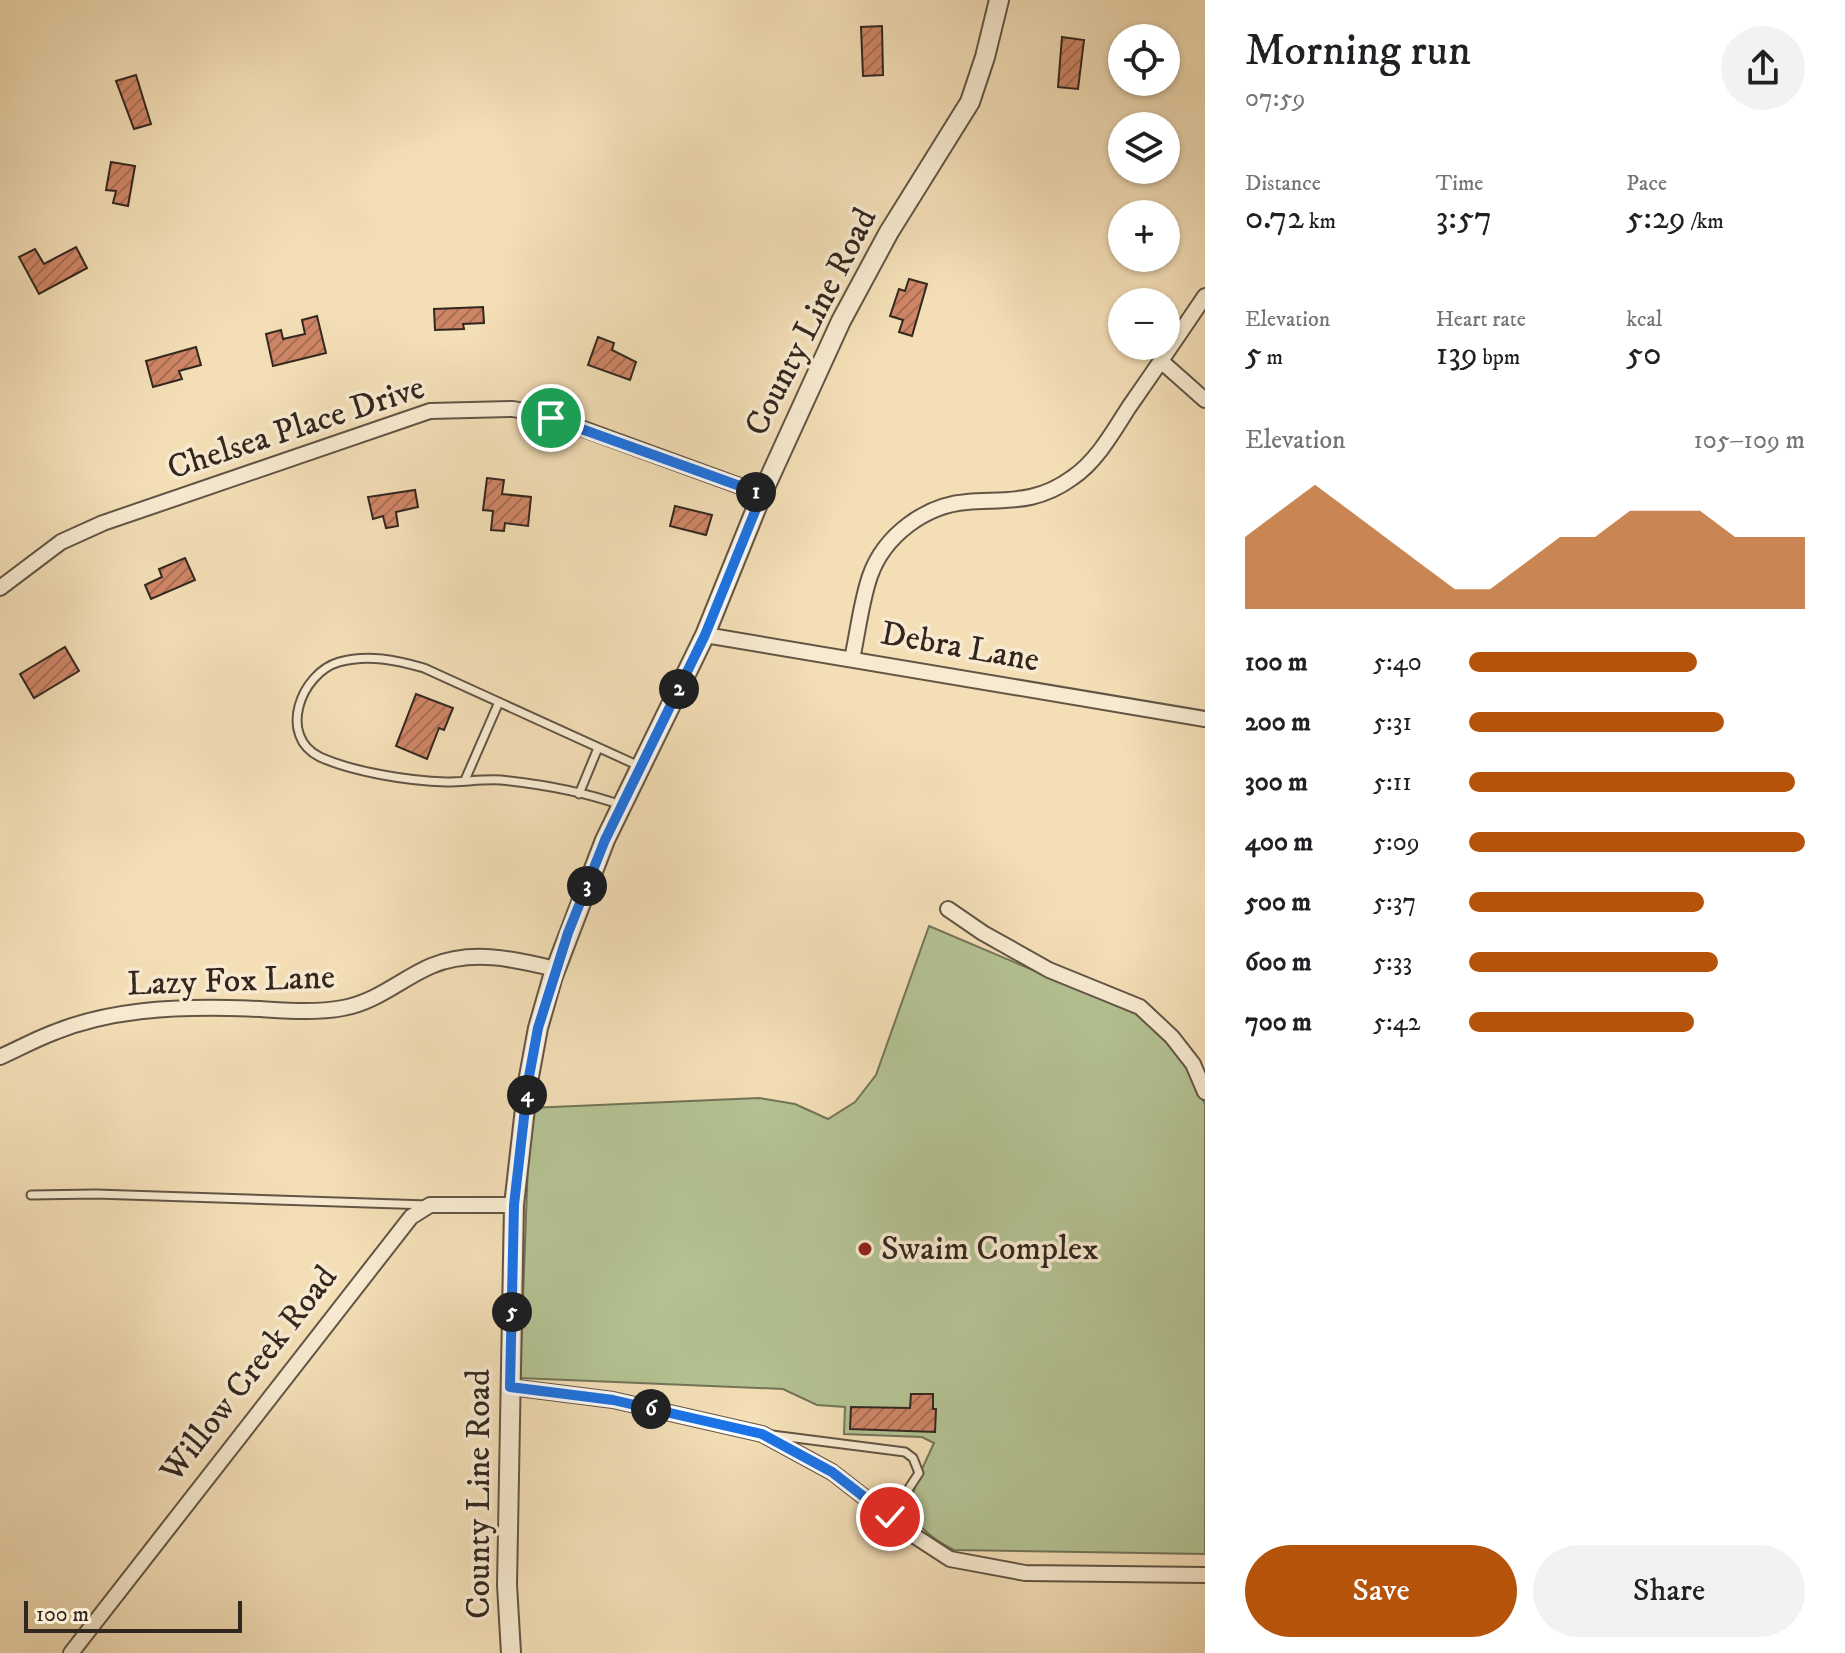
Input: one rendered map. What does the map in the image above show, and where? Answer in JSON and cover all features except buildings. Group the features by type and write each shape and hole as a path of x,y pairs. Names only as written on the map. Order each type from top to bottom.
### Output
{"street":[{"name":"County Line Road","path":"511,1653 507,1585 514,1205 528,1082 538,1028 555,969 605,840 705,635 762,494 841,321 889,232 970,102 999,0"},
{"path":"852,659 869,577 879,555 899,532 919,517 944,505 1011,502 1033,497 1072,479 1089,464 1205,296"},
{"path":"1161,361 1205,400"},
{"name":"Chelsea Place Drive","path":"0,588 61,542 103,523 430,411 513,409 545,415 762,494"},
{"name":"Debra Lane","path":"705,635 1205,719"},
{"path":"948,909 983,933 1049,970 1140,1007 1172,1037 1193,1064 1205,1092"},
{"name":"Lazy Fox Lane","path":"0,1057 57,1031 116,1015 155,1009 322,1011 346,1008 375,998 430,967 455,958 486,956 555,969"},
{"path":"430,1205 514,1205"},
{"name":"Willow Creek Road","path":"71,1653 398,1232 411,1217 430,1205"},
{"path":"510,1387 613,1400 762,1434 832,1472 950,1559 1025,1573 1205,1575"}],"lane":[{"path":"622,806 579,794 503,780 448,782 394,776 333,762 316,755 302,740 297,719 301,695 318,675 336,663 365,658 397,660 424,668 641,766"},
{"path":"465,780 499,702"},
{"path":"579,794 598,748"},
{"path":"31,1195 96,1194 430,1205"},
{"path":"762,1434 905,1452 913,1458 919,1473 890,1517"}],"green space":[{"name":"Swaim Complex","path":"929,926 1141,1016 1182,1053 1205,1104 1205,1554 954,1550 935,1539 915,1516 912,1504 914,1491 934,1443 922,1437 844,1434 845,1407 817,1405 783,1389 520,1378 530,1108 759,1098 795,1104 828,1119 855,1102 876,1075"}],"place":[{"name":"Swaim Complex","path":"865,1249"}],"route":[{"path":"551,418 762,494 705,635 605,840 568,933 538,1028 528,1082 514,1205 510,1387 613,1400 762,1434 832,1472 890,1517"}]}
